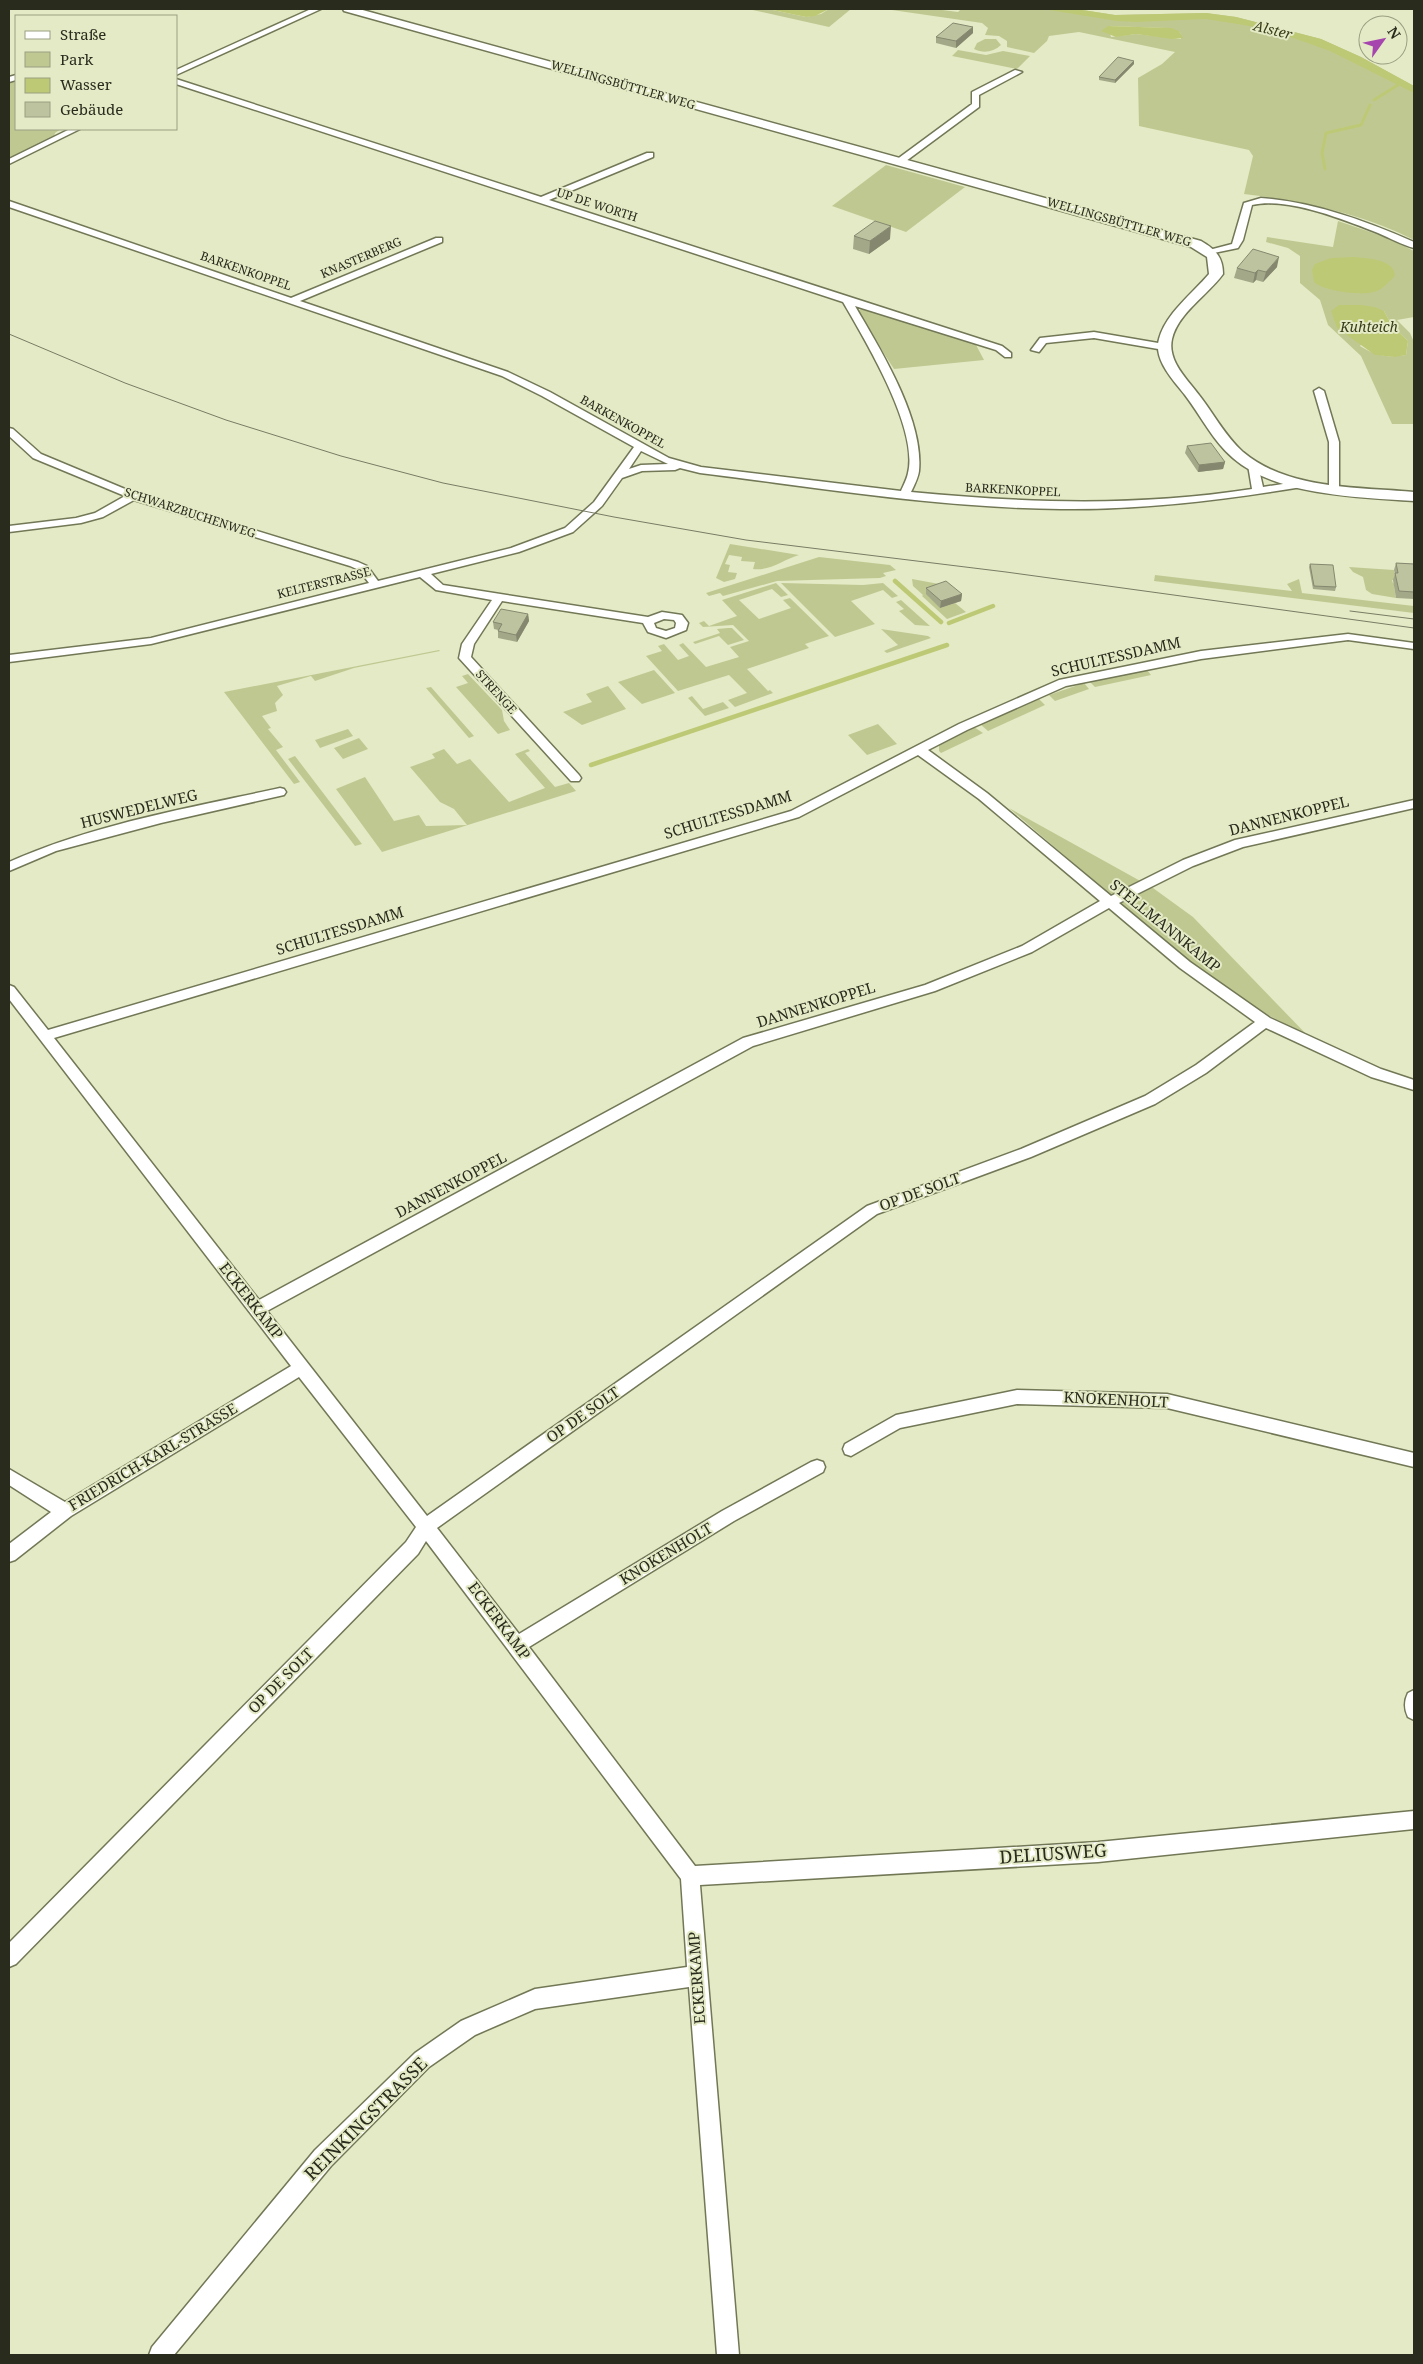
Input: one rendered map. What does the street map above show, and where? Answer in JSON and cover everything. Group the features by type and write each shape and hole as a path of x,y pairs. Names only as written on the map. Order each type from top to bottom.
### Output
{"main road":[{"name":"WELLINGSBÜTTLER WEG","path":"348,9 1188,242 1212,252"},
{"path":"1212,252 1217,263 1216,274 1169,329 1164,347 1171,365 1226,441 1240,457 1253,465 1276,476 1302,484 1414,497"}],"street":[{"path":"178,72 317,9"},
{"path":"899,162 976,105 975,94 1018,72"},
{"name":"UP DE WORTH","path":"178,82 1000,348 1008,355"},
{"path":"9,162 74,130"},
{"path":"542,200 650,155"},
{"path":"1212,252 1235,246 1239,240 1248,203 1252,201 1277,202 1329,213 1360,222 1414,245"},
{"name":"BARKENKOPPEL","path":"9,204 505,374 546,394 665,460 700,470 905,495 1002,504 1062,506 1142,504 1302,484"},
{"name":"KNASTERBERG","path":"293,300 439,240"},
{"path":"847,300 882,361 906,416 913,450 914,472 905,495"},
{"path":"1036,350 1042,340 1094,335 1164,347"},
{"path":"1319,391 1334,442 1334,488"},
{"name":"SCHWARZBUCHENWEG","path":"9,431 37,456 133,496 354,564 363,568 375,584"},
{"name":"KELTERSTRASSE","path":"9,659 151,641 515,550 569,530 598,504 639,447"},
{"path":"1253,465 1258,491"},
{"path":"620,475 640,468 664,466 700,470"},
{"path":"9,529 77,521 99,515 133,496"},
{"path":"422,573 440,588 650,621"},
{"name":"STRENGE","path":"499,598 468,644 465,658 575,778"},
{"name":"SCHULTESSDAMM","path":"44,1036 795,814 962,728 1062,683 1201,655 1348,637 1360,637 1414,646"},
{"name":"STELLMANNKAMP","path":"921,750 982,796 1185,965 1265,1022 1376,1073 1414,1085"},
{"name":"HUSWEDELWEG","path":"9,867 52,848 161,819 280,792"},
{"name":"DANNENKOPPEL","path":"257,1309 748,1042 930,988 979,970 1026,949 1109,902 1188,863 1240,843 1414,804"},
{"name":"ECKERKAMP","path":"11,996 426,1526 690,1876 728,2355"},
{"name":"OP DE SOLT","path":"9,1957 405,1555 426,1526 872,1210 1026,1153 1150,1100 1201,1069 1265,1022"},
{"name":"FRIEDRICH-KARL-STRASSE","path":"9,1554 65,1511 302,1367"},
{"name":"KNOKENHOLT","path":"851,1449 896,1422 1017,1397 1168,1401 1414,1460"},
{"name":"KNOKENHOLT","path":"517,1645 728,1516 817,1467"},
{"path":"9,1476 65,1511"},
{"path":"1414,1699 1414,1710"},
{"name":"DELIUSWEG","path":"690,1876 1098,1852 1414,1820"},
{"name":"REINKINGSTRASSE","path":"160,2355 323,2158 422,2060 468,2028 535,1999 697,1976"}],"green space":[{"path":"748,9 768,9 806,17 821,14 829,9 851,9 829,27"},
{"path":"885,9 935,9 958,12 961,9 1076,9 1115,15 1206,13 1236,17 1321,39 1358,56 1358,65 1376,65 1414,86 1414,240 1374,223 1332,210 1288,200 1244,194 1253,156 1249,150 1139,126 1138,78 1162,64 1175,52 1079,32 1049,36 1047,41 1034,53 1007,47 1007,41 999,36 985,35 988,28 982,23","holes":["1108,26 1166,28 1180,32 1181,39 1136,34 1111,37"]},
{"path":"985,39 996,39 1001,45 988,52 974,49 977,43"},
{"path":"958,50 986,55 1003,51 1030,56 1017,69 952,56"},
{"path":"15,80 15,130 60,130 55,133 54,137 9,158 9,83"},
{"path":"886,165 965,187 906,232 832,206"},
{"path":"1338,221 1388,238 1414,251 1414,317 1397,320 1410,333 1414,342 1414,424 1392,424 1361,356 1328,325 1320,300 1300,283 1300,256 1288,248 1266,242 1267,237 1333,247","holes":["1384,311 1392,326 1408,341 1406,355 1382,355 1360,346"]},
{"path":"861,309 975,343 984,360 894,369 857,312"},
{"path":"730,544 799,555 771,567 753,569 755,562 741,561 742,557 729,555 725,564 730,565 728,572 737,573 735,579 724,582 716,578"},
{"path":"819,557 890,565 896,570 883,573 886,576 880,578 777,581 723,596 720,593 709,596 706,593"},
{"path":"1349,567 1394,570 1396,580 1392,580 1393,583 1397,584 1394,586 1396,598 1372,594 1366,590 1363,577 1353,572"},
{"path":"1155,575 1292,591 1287,584 1299,579 1302,593 1414,606 1414,613 1154,581"},
{"path":"912,579 950,586 940,608 955,603 966,612 947,619 913,586"},
{"path":"776,583 788,595 781,597 772,589 739,600 759,619 791,608 783,600 790,598 829,636 805,644 809,648 747,669 768,691 770,690 773,693 735,707 728,700 747,693 729,675 678,691 646,656 662,651 658,646 664,644 678,660 689,656 679,645 683,643 706,667 739,657 730,647 749,641 733,625 703,627 699,623 704,621 709,626 737,616 722,600"},
{"path":"781,583 863,585 883,583 898,596 892,598 883,590 851,601 875,624 835,637"},
{"path":"901,600 930,626 915,625 899,611 904,609 896,602"},
{"path":"732,628 744,640 728,645 719,636 695,644 693,642 720,633 717,629"},
{"path":"881,629 931,638 887,653 884,651 898,645"},
{"path":"439,650 354,668 315,681 311,676 277,686 283,695 275,703 277,711 262,716 271,728 268,729 283,747 276,750 300,782 294,784 224,692"},
{"path":"654,670 675,693 642,704 618,682"},
{"path":"1147,670 1151,675 1095,687 1089,681"},
{"path":"468,674 502,710 504,721 510,730 498,734 456,687 468,683 462,676"},
{"path":"1084,683 1089,689 1055,701 1049,695"},
{"path":"608,686 626,709 582,725 563,712 592,702 586,694"},
{"path":"431,687 474,736 469,738 426,688"},
{"path":"692,696 703,709 723,702 729,708 705,716 688,698"},
{"path":"1038,698 1045,705 988,731 980,724"},
{"path":"878,724 897,744 867,755 848,735"},
{"path":"974,727 983,733 941,753 939,751 939,745"},
{"path":"348,729 353,736 320,748 315,740"},
{"path":"359,738 368,749 343,759 334,748"},
{"path":"444,749 457,764 470,759 509,802 545,788 515,754 528,749 530,751 525,753 555,787 569,783 576,791 382,852 336,789 365,777 394,821 419,815 426,826 467,825 454,809 440,802 410,767 435,758 432,754"},
{"path":"295,756 362,844 355,846 288,759"},
{"path":"1009,808 1153,888 1193,917 1308,1036 1268,1015 1191,964"}],"water":[{"path":"768,9 829,9 815,16 806,17"},
{"name":"Alster","path":"1043,9 1076,9 1115,15 1206,13 1236,17 1321,39 1358,56 1358,65 1330,51 1268,29 1206,19 1117,21"},
{"path":"1108,26 1171,28 1179,31 1183,38 1172,39 1136,34 1116,37 1101,31"},
{"path":"1358,65 1376,65 1414,86 1414,93"},
{"path":"1354,257 1379,260 1394,270 1395,276 1380,290 1368,293 1334,290 1314,282 1312,270 1315,264 1331,258"},
{"name":"Kuhteich","path":"1339,305 1361,305 1375,307 1384,311 1392,326 1408,341 1406,355 1395,357 1375,355 1337,328 1331,311"}],"building":[{"path":"953,23 973,27 956,41 936,37"},
{"path":"1118,57 1134,61 1115,80 1099,77"},
{"path":"875,221 891,226 870,241 854,236"},
{"path":"1253,249 1279,257 1266,272 1258,270 1255,273 1237,268"},
{"path":"1211,443 1225,462 1199,465 1187,446"},
{"path":"1396,563 1414,564 1414,592 1399,591 1395,573 1398,573"},
{"path":"1310,564 1333,565 1336,587 1314,586"},
{"path":"946,581 962,594 941,601 926,588"},
{"path":"501,609 528,614 516,635 498,631 502,624 493,622"}],"waterway":[{"path":"1374,100 1401,83"},
{"path":"1325,169 1322,153 1326,133 1361,125 1370,105"},
{"path":"895,581 941,622"},
{"path":"949,623 993,606"},
{"path":"591,765 947,645"}],"tram line":[{"path":"9,334 125,383 226,420 341,456 443,483 614,517 746,540 1006,572 1414,628"},
{"path":"1350,611 1414,619"}]}
